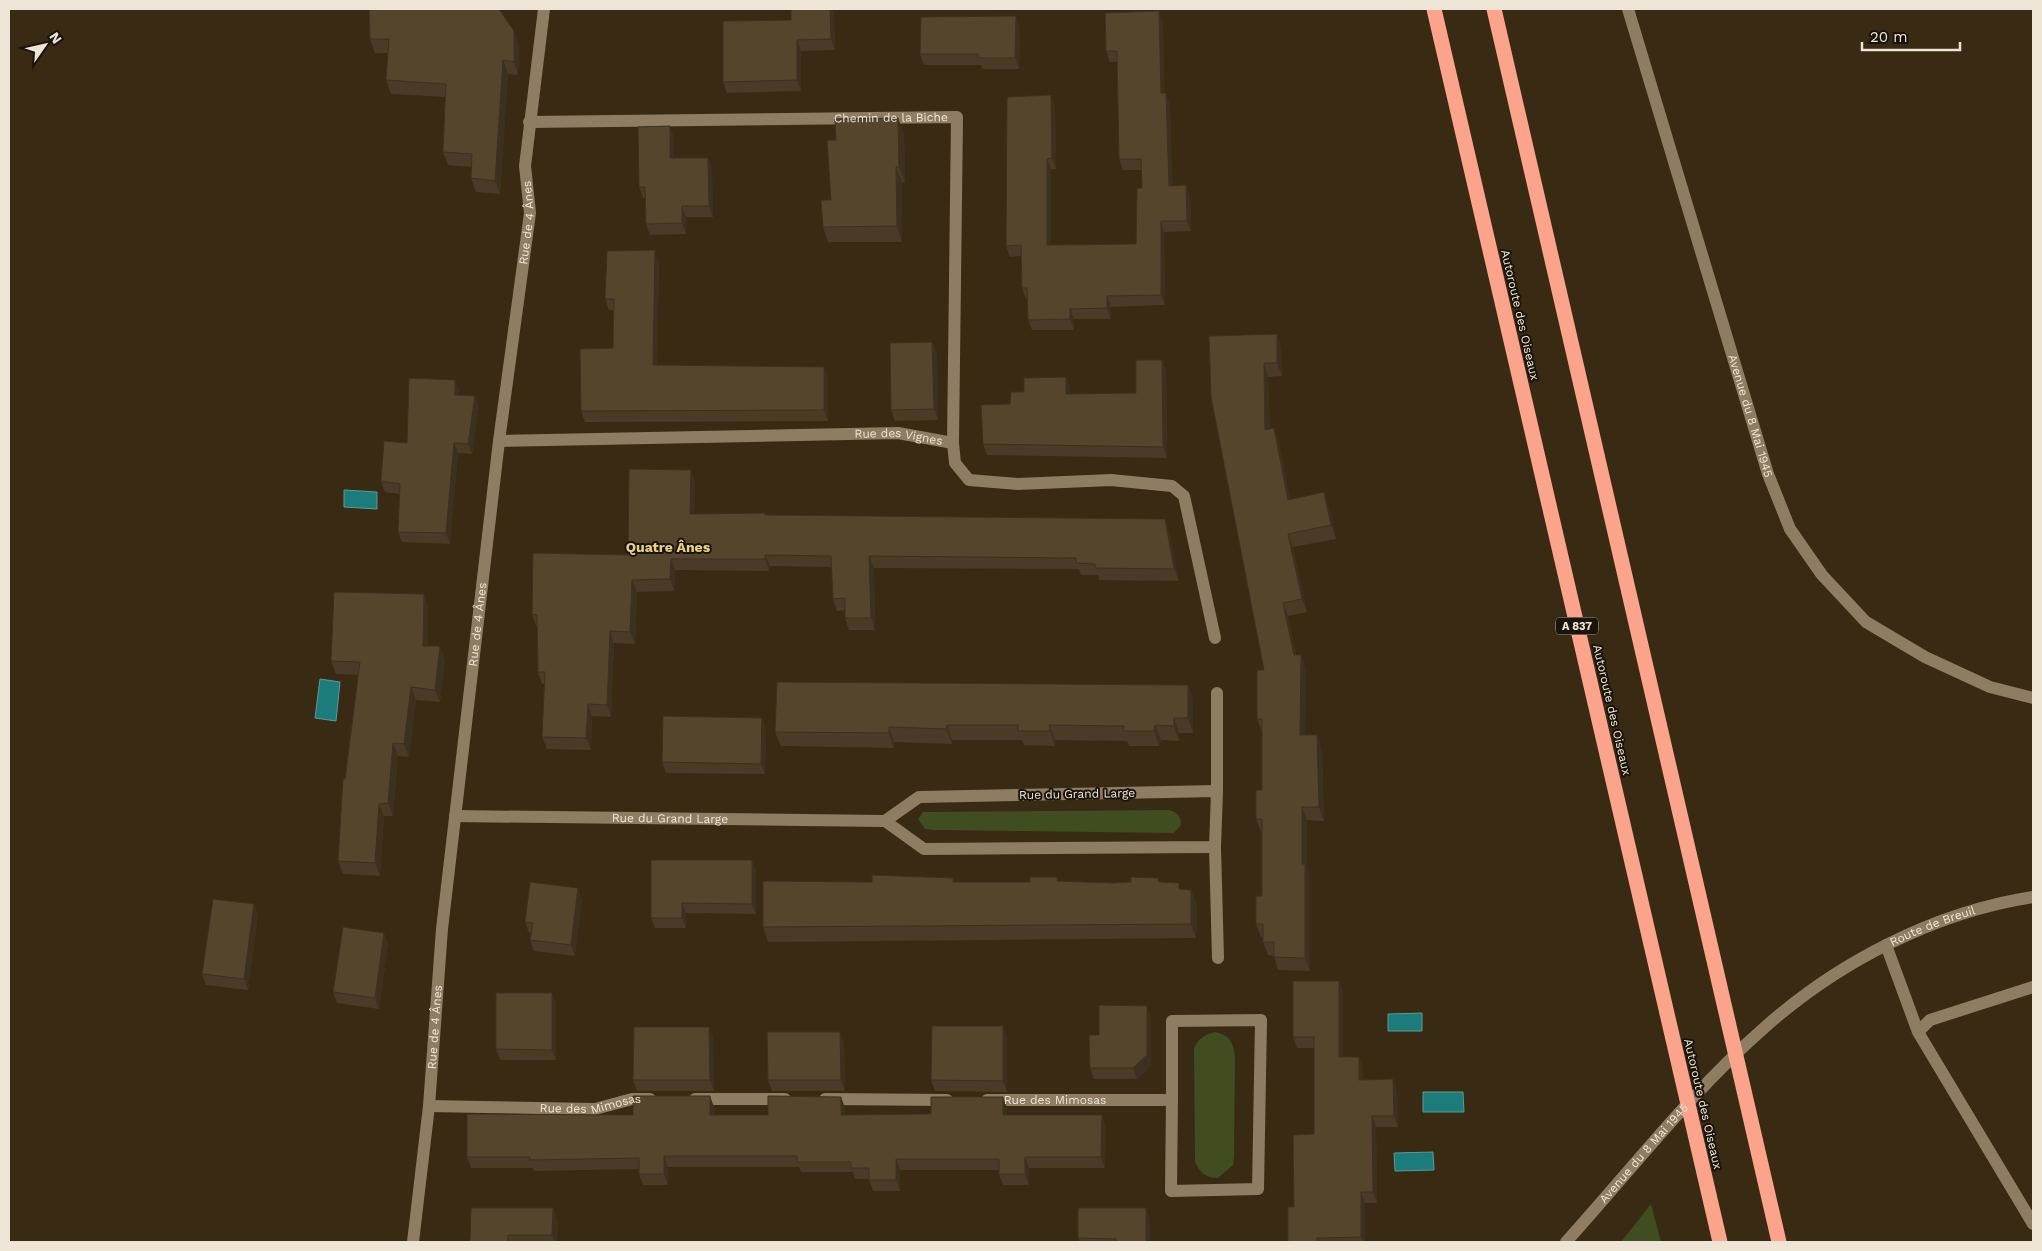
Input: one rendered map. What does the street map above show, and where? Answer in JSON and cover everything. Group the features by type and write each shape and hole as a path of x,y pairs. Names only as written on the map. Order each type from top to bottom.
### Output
{"highway":[{"name":"Autoroute des Oiseaux","path":"1434,9 1720,1242"},
{"path":"1494,9 1779,1242"}],"street":[{"name":"Rue de 4 Ânes","path":"414,1242 429,1106 442,929 499,441 530,213 525,166 544,9"},
{"name":"Avenue du 8 Mai 1945","path":"1628,9 1768,474 1790,529 1822,575 1866,622 1933,661 1990,687 2033,698"},
{"name":"Chemin de la Biche","path":"529,122 957,117 952,443"},
{"name":"Rue des Vignes","path":"499,441 898,433 952,443 955,463 968,480 1018,484 1111,480 1172,486 1184,496 1215,638"},
{"path":"1217,693 1215,846 1218,958"},
{"name":"Rue du Grand Large","path":"455,816 885,821 919,797 1217,791"},
{"path":"885,821 924,849 1215,846"},
{"name":"Route de Breuil","path":"1838,974 1886,945 1974,909 2033,897"},
{"path":"1886,945 1918,1032 2033,1224"},
{"name":"Avenue du 8 Mai 1945","path":"1566,1242 1622,1180 1674,1118 1751,1040 1804,995 1838,974"},
{"path":"1918,1032 1930,1020 2033,987"},
{"path":"1261,1020 1258,1189 1171,1191 1172,1100 1172,1021 1261,1020"},
{"name":"Rue des Mimosas","path":"429,1106 595,1109 632,1099 661,1099"},
{"path":"681,1099 956,1100"},
{"name":"Rue des Mimosas","path":"976,1100 1172,1100"}],"green space":[{"path":"1170,810 1175,812 1181,822 1181,825 1174,833 934,830 925,829 918,819 923,812"},
{"path":"1215,1032 1225,1035 1231,1041 1235,1059 1233,1165 1218,1178 1204,1174 1195,1162 1194,1048 1202,1037"},
{"path":"1651,1204 1661,1242 1621,1242"}],"water":[{"path":"344,490 377,492 377,509 344,507"},
{"path":"320,679 340,682 336,721 315,718"},
{"path":"1422,1013 1422,1031 1388,1031 1388,1014"},
{"path":"1423,1092 1463,1092 1464,1112 1423,1112"},
{"path":"1433,1152 1434,1170 1395,1171 1394,1153"}],"building":[{"path":"369,9 499,9 514,31 514,62 503,60 495,181 471,178 472,154 443,152 446,84 386,80 389,39 370,39"},
{"path":"791,9 830,9 831,39 797,40 797,80 723,82 723,21 791,20"},
{"path":"1159,11 1161,93 1166,93 1169,186 1186,185 1187,221 1161,221 1161,295 1107,296 1107,308 1070,309 1070,319 1028,320 1027,288 1022,288 1021,245 1006,246 1007,97 1051,95 1052,158 1047,159 1047,245 1136,244 1137,188 1142,188 1141,159 1119,159 1117,51 1106,51 1105,13"},
{"path":"1016,16 1015,58 978,58 978,54 920,54 921,17"},
{"path":"898,118 899,167 896,167 897,226 823,227 821,200 831,200 827,140 836,140 835,119"},
{"path":"670,126 670,158 708,158 709,206 682,206 682,223 646,224 645,187 639,187 638,127"},
{"path":"655,250 653,365 824,367 824,410 581,411 580,349 613,348 614,299 605,299 607,251"},
{"path":"1277,334 1277,363 1264,363 1265,430 1274,428 1288,500 1324,492 1331,525 1288,534 1302,599 1283,603 1294,655 1301,655 1300,735 1317,735 1319,807 1302,807 1302,864 1305,864 1305,958 1274,957 1274,942 1263,942 1263,924 1256,924 1256,896 1262,896 1262,819 1256,819 1256,790 1262,790 1262,719 1257,719 1257,670 1264,670 1211,397 1209,336"},
{"path":"932,342 934,409 891,410 890,343"},
{"path":"1136,360 1162,360 1163,447 983,444 981,405 1010,404 1011,392 1024,392 1024,378 1066,377 1066,394 1136,393"},
{"path":"409,378 455,380 455,395 475,396 468,444 454,443 446,533 398,532 400,484 381,481 384,441 407,443"},
{"path":"629,469 691,470 690,514 765,513 765,515 1165,519 1174,569 1095,568 1095,564 1076,563 1076,558 869,556 871,618 845,618 845,598 833,599 831,556 765,555 765,559 671,559 670,579 632,580 630,632 610,631 607,705 588,704 586,738 542,737 545,672 538,672 537,615 532,614 533,553 628,555"},
{"path":"334,592 424,594 423,646 440,646 435,690 411,687 404,744 393,743 388,803 379,804 375,863 338,861 343,779 345,779 360,662 331,661"},
{"path":"777,682 1188,685 1188,718 1174,718 1174,726 1155,725 1154,731 1123,731 1124,726 1049,725 1050,731 1018,731 1018,725 947,725 946,729 889,727 889,733 775,732"},
{"path":"663,716 762,718 761,764 662,762"},
{"path":"651,860 752,860 752,904 682,903 682,918 651,918"},
{"path":"872,875 953,878 953,882 1030,882 1030,877 1057,877 1057,881 1112,883 1131,882 1131,877 1158,878 1159,882 1179,883 1179,889 1191,890 1191,924 763,927 763,881 872,882"},
{"path":"530,882 578,888 571,945 530,940 533,923 525,922"},
{"path":"213,899 254,904 244,979 202,974"},
{"path":"343,927 384,933 375,998 333,992"},
{"path":"1293,981 1339,981 1339,1057 1359,1057 1359,1080 1393,1079 1394,1116 1372,1116 1373,1192 1361,1192 1361,1237 1317,1238 1317,1242 1288,1242 1288,1207 1294,1207 1293,1135 1314,1134 1314,1037 1293,1037"},
{"path":"496,993 552,993 552,1050 496,1049"},
{"path":"1099,1005 1147,1006 1147,1055 1133,1068 1090,1068 1089,1035 1099,1035"},
{"path":"932,1026 1003,1026 1003,1081 931,1080"},
{"path":"634,1027 709,1027 710,1080 633,1080"},
{"path":"767,1032 840,1032 841,1080 768,1080"},
{"path":"633,1096 710,1096 710,1115 768,1115 768,1096 841,1097 841,1115 931,1114 931,1097 1003,1097 1003,1115 1102,1115 1101,1157 1025,1157 1025,1174 999,1174 999,1159 896,1159 896,1180 869,1180 869,1168 851,1168 851,1162 797,1162 797,1156 664,1156 664,1174 639,1174 639,1158 530,1160 530,1157 467,1157 467,1114 633,1115"},
{"path":"471,1208 553,1208 552,1235 508,1235 508,1242 470,1242"},
{"path":"1078,1208 1146,1208 1146,1242 1116,1242 1116,1239 1078,1238"}],"district":[{"name":"Quatre Ânes","path":"668,547"}]}
